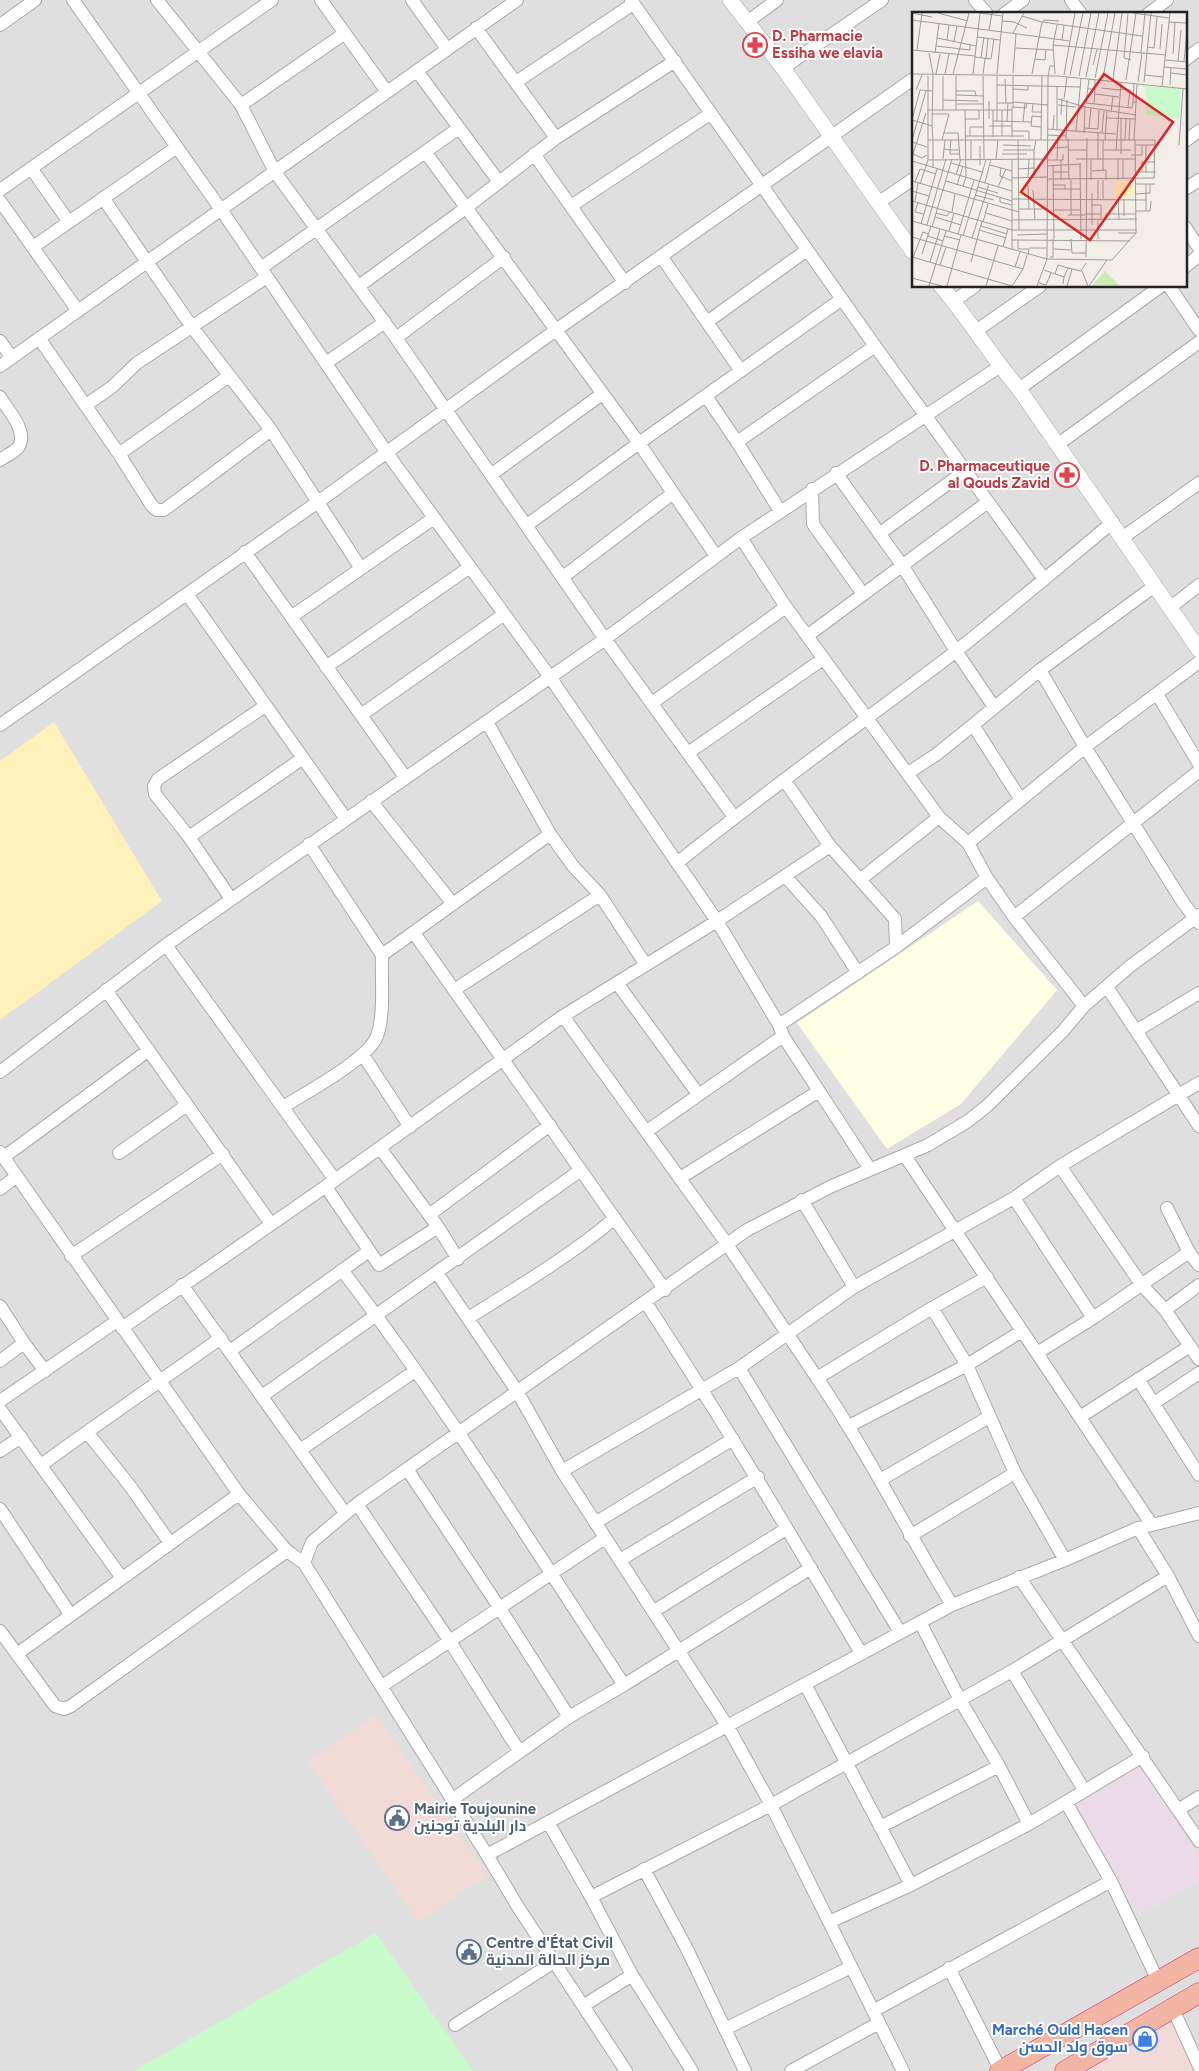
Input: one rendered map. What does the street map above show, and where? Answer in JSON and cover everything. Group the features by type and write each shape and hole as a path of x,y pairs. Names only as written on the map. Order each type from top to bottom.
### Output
{"highway":[{"path":"1001,2071 1199,1958"},
{"path":"1065,2071 1199,1993"}],"street":[{"path":"0,26 35,0"},
{"path":"73,0 222,210 387,453 503,615 550,676 678,863 717,921 781,1031 870,1169"},
{"path":"0,190 272,0"},
{"path":"321,0 387,92"},
{"path":"412,0 447,49"},
{"path":"0,366 517,0"},
{"path":"730,0 783,68 912,251"},
{"path":"748,22 777,0"},
{"path":"783,68 882,0"},
{"path":"975,0 985,12"},
{"path":"1007,12 1024,0"},
{"path":"1071,0 1080,12"},
{"path":"1151,12 1168,0"},
{"path":"160,1 241,105 275,172 385,322 605,638 734,817"},
{"path":"516,82 632,2 875,346 1044,579"},
{"path":"476,28 556,138"},
{"path":"241,105 345,34"},
{"path":"1186,59 1199,49"},
{"path":"359,286 467,208 556,138 675,61"},
{"path":"417,71 499,182"},
{"path":"1,723 318,502 556,330 912,80"},
{"path":"571,206 710,114"},
{"path":"86,405 112,387 137,364 192,326 318,229 459,128"},
{"path":"1186,140 1199,131"},
{"path":"33,247 177,146"},
{"path":"426,153 504,256 639,443 716,556"},
{"path":"534,154 625,283"},
{"path":"31,168 69,222"},
{"path":"878,203 912,180"},
{"path":"1186,189 1199,180"},
{"path":"103,198 192,326 271,430 360,567"},
{"path":"0,201 78,311"},
{"path":"1186,228 1199,248"},
{"path":"707,322 807,250"},
{"path":"1186,266 1199,255"},
{"path":"396,338 504,256"},
{"path":"661,256 741,371"},
{"path":"943,288 976,331 999,367 1019,389 1156,585 1199,650"},
{"path":"954,301 972,288"},
{"path":"976,331 1037,288"},
{"path":"1170,288 1199,330"},
{"path":"1019,389 1143,291"},
{"path":"527,525 842,299"},
{"path":"326,363 385,322"},
{"path":"39,338 119,454 152,506 157,510 164,510 271,430"},
{"path":"0,341 12,358"},
{"path":"1057,445 1199,342"},
{"path":"737,442 875,346"},
{"path":"0,1072 166,945 605,638 741,538 924,414 999,367"},
{"path":"119,454 229,376"},
{"path":"492,474 602,394"},
{"path":"706,396 780,511"},
{"path":"0,397 19,428 22,438 19,447 0,460"},
{"path":"879,534 965,471"},
{"path":"836,473 902,565 994,707"},
{"path":"1122,538 1199,483"},
{"path":"812,489 813,524 863,594"},
{"path":"563,577 673,493"},
{"path":"807,636 988,502"},
{"path":"291,617 360,567 434,518"},
{"path":"678,863 734,817 785,781 956,651 1112,522"},
{"path":"741,538 786,607 939,817 968,843 987,878 1014,917 1084,1006"},
{"path":"245,552 405,777"},
{"path":"326,667 470,567"},
{"path":"908,773 937,754 1040,670 1156,585"},
{"path":"1171,607 1199,586"},
{"path":"187,594 346,819"},
{"path":"652,703 786,607"},
{"path":"361,715 503,615"},
{"path":"688,753 823,658"},
{"path":"968,843 1085,747 1199,662"},
{"path":"304,1563 312,1542 345,1513 517,1391 665,1290 747,1230 802,1200 870,1169 905,1156 948,1134 987,1106 1063,1030 1084,1006 1129,967 1198,919 1184,904 1085,747 1040,670"},
{"path":"1157,694 1199,764"},
{"path":"231,899 189,837 155,794 154,786 158,780 265,706"},
{"path":"486,722 550,834 573,866 600,895 646,965"},
{"path":"973,725 1021,800"},
{"path":"189,837 303,758"},
{"path":"1014,917 1199,771"},
{"path":"785,781 830,846 895,919 896,947"},
{"path":"371,801 453,904"},
{"path":"861,879 939,817"},
{"path":"382,955 550,834"},
{"path":"282,1107 363,1055 377,1038 380,1026 382,955 309,844"},
{"path":"0,1401 119,1324 182,1286 331,1184 563,1016 717,921 830,846"},
{"path":"784,876 822,916 858,972"},
{"path":"647,1131 858,972 896,947 987,878"},
{"path":"454,990 600,895"},
{"path":"414,933 665,1290"},
{"path":"166,945 282,1107 379,1265 438,1227"},
{"path":"617,983 698,1094"},
{"path":"1107,987 1199,1126"},
{"path":"106,990 271,1224"},
{"path":"1136,1030 1199,993"},
{"path":"563,1016 727,1244 849,1426 910,1536 952,1605"},
{"path":"149,1050 2,1154 71,1256 239,1494 287,1551 304,1563 453,1799 518,1907 626,2071"},
{"path":"363,1055 410,1127"},
{"path":"562,1471 739,1368 854,1286 1014,1198 1060,1166 1199,1083"},
{"path":"680,1178 819,1091"},
{"path":"119,1153 187,1105"},
{"path":"429,1215 550,1125"},
{"path":"380,1148 438,1227 458,1259"},
{"path":"71,1256 223,1154"},
{"path":"905,1156 1152,1525"},
{"path":"1060,1166 1141,1284 1165,1310 1199,1359"},
{"path":"262,1396 437,1274 581,1170"},
{"path":"0,1188 17,1176"},
{"path":"1014,1198 1093,1318"},
{"path":"802,1200 854,1286"},
{"path":"1167,1208 1189,1252 1199,1265"},
{"path":"468,1318 592,1238 615,1218"},
{"path":"230,1351 369,1251"},
{"path":"1036,1353 1093,1318 1189,1252"},
{"path":"342,1270 377,1315 458,1433 624,1685"},
{"path":"437,1274 517,1391 562,1471 679,1648 728,1727 771,1805 904,2071"},
{"path":"817,1378 987,1277"},
{"path":"1165,1310 1199,1285"},
{"path":"182,1286 345,1513"},
{"path":"646,1303 758,1477 786,1529 861,1653"},
{"path":"0,1306 45,1371"},
{"path":"932,1308 967,1365 1015,1473 1065,1560"},
{"path":"849,1426 967,1365 1022,1331"},
{"path":"41,1465 221,1338"},
{"path":"0,1361 24,1343"},
{"path":"1080,1417 1190,1346"},
{"path":"739,1368 900,1632"},
{"path":"300,1450 415,1371"},
{"path":"1154,1403 1199,1373"},
{"path":"1138,1379 1199,1475"},
{"path":"0,1409 122,1578"},
{"path":"880,1480 989,1417"},
{"path":"87,1432 130,1486 170,1543"},
{"path":"0,1451 21,1437"},
{"path":"595,1523 733,1439"},
{"path":"407,1469 499,1607 569,1717"},
{"path":"910,1536 1015,1473"},
{"path":"620,1560 758,1477"},
{"path":"17,1654 239,1494"},
{"path":"357,1504 448,1640 519,1751"},
{"path":"0,1509 70,1614"},
{"path":"487,1854 728,1727 952,1605 1065,1560 1138,1528 1199,1513"},
{"path":"1138,1528 1168,1576 1199,1636"},
{"path":"654,1612 786,1529"},
{"path":"382,1686 448,1640 605,1538"},
{"path":"0,1631 55,1706 64,1709 71,1706 287,1551"},
{"path":"453,1799 569,1717 624,1685 679,1648 811,1568"},
{"path":"591,1897 644,1868 771,1805 960,1700 1012,1671 1168,1576"},
{"path":"1019,1577 1199,1841"},
{"path":"1187,1613 1199,1607"},
{"path":"920,1622 960,1700 999,1766 1029,1824"},
{"path":"1012,1671 1084,1790"},
{"path":"805,1684 911,1885"},
{"path":"830,1922 911,1885 1029,1824 1142,1756"},
{"path":"880,1826 999,1766"},
{"path":"1178,1810 1199,1797"},
{"path":"1066,1802 1111,1881 1158,1981"},
{"path":"548,1822 591,1897 632,1975 692,2071"},
{"path":"644,1868 687,1949 745,2071"},
{"path":"873,2011 1111,1881"},
{"path":"455,2025 554,1962"},
{"path":"725,2029 851,1967"},
{"path":"949,1968 1001,2071"},
{"path":"583,2006 632,1975"},
{"path":"1173,2009 1199,2066"},
{"path":"791,2071 879,2023"}],"shaded area":[{"path":"0,0 1199,0 1199,2071 0,2071"},
{"path":"978,901 1057,990 961,1104 887,1149 797,1023"},
{"name":"Mairie Toujounine دار البلدية توجنين","path":"376,1715 487,1875 419,1922 308,1762"},
{"path":"1143,1763 1199,1854 1199,1882 1138,1916 1074,1803"},
{"name":"Marché Ould Hacen سوق ولد الحسن","path":"1169,2007 1196,2071 1049,2071"}],"sand":[{"path":"54,722 162,901 0,1020 0,761"}],"green space":[{"path":"376,1933 473,2071 134,2071"}],"place":[{"name":"D. Pharmacie Essiha we elavia","path":"755,45"},
{"name":"D. Pharmaceutique al Qouds Zavid","path":"1067,475"},
{"name":"Mairie Toujounine دار البلدية توجنين","path":"397,1818"},
{"name":"Centre d'État Civil مركز الحالة المدنية","path":"469,1952"},
{"name":"Marché Ould Hacen سوق ولد الحسن","path":"1145,2039"}]}
